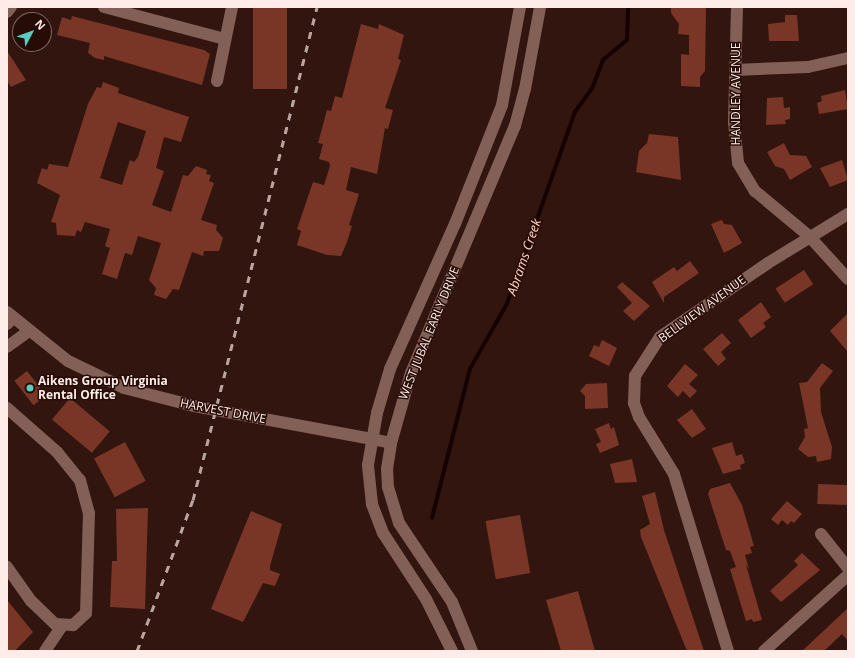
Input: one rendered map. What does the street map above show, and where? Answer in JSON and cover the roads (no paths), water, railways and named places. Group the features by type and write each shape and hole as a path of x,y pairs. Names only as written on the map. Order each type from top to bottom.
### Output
{"street":[{"path":"7,12 11,7"},
{"path":"104,7 225,39"},
{"path":"217,81 232,7"},
{"name":"WEST JUBAL EARLY DRIVE","path":"452,651 426,599 383,533 372,504 369,482 372,439 390,369 495,126 510,76 520,7"},
{"name":"WEST JUBAL EARLY DRIVE","path":"472,651 456,610 395,512 388,487 391,443 411,373 514,126 525,89 540,7"},
{"name":"HANDLEY AVENUE","path":"738,7 734,146 738,163 754,191 809,236 848,279"},
{"path":"735,70 808,67 848,58"},
{"name":"BELLVIEW AVENUE","path":"728,651 674,474 639,417 634,403 636,376 660,337 809,236 848,214"},
{"name":"HARVEST DRIVE","path":"9,318 89,372 147,395 391,443"},
{"path":"7,348 28,332"},
{"path":"7,408 70,466 86,497 89,513 89,605 80,619 62,626 44,651"},
{"path":"821,534 848,568"},
{"path":"7,567 31,601 50,620 62,626"},
{"path":"764,651 848,575"}],"waterway":[{"name":"Abrams Creek","path":"432,518 470,369 507,304 575,112 592,89 603,60 627,40 628,7"}],"railway":[{"path":"137,651 193,500 317,7"}],"place":[{"name":"Aikens Group Virginia Rental Office","path":"30,388"}]}
